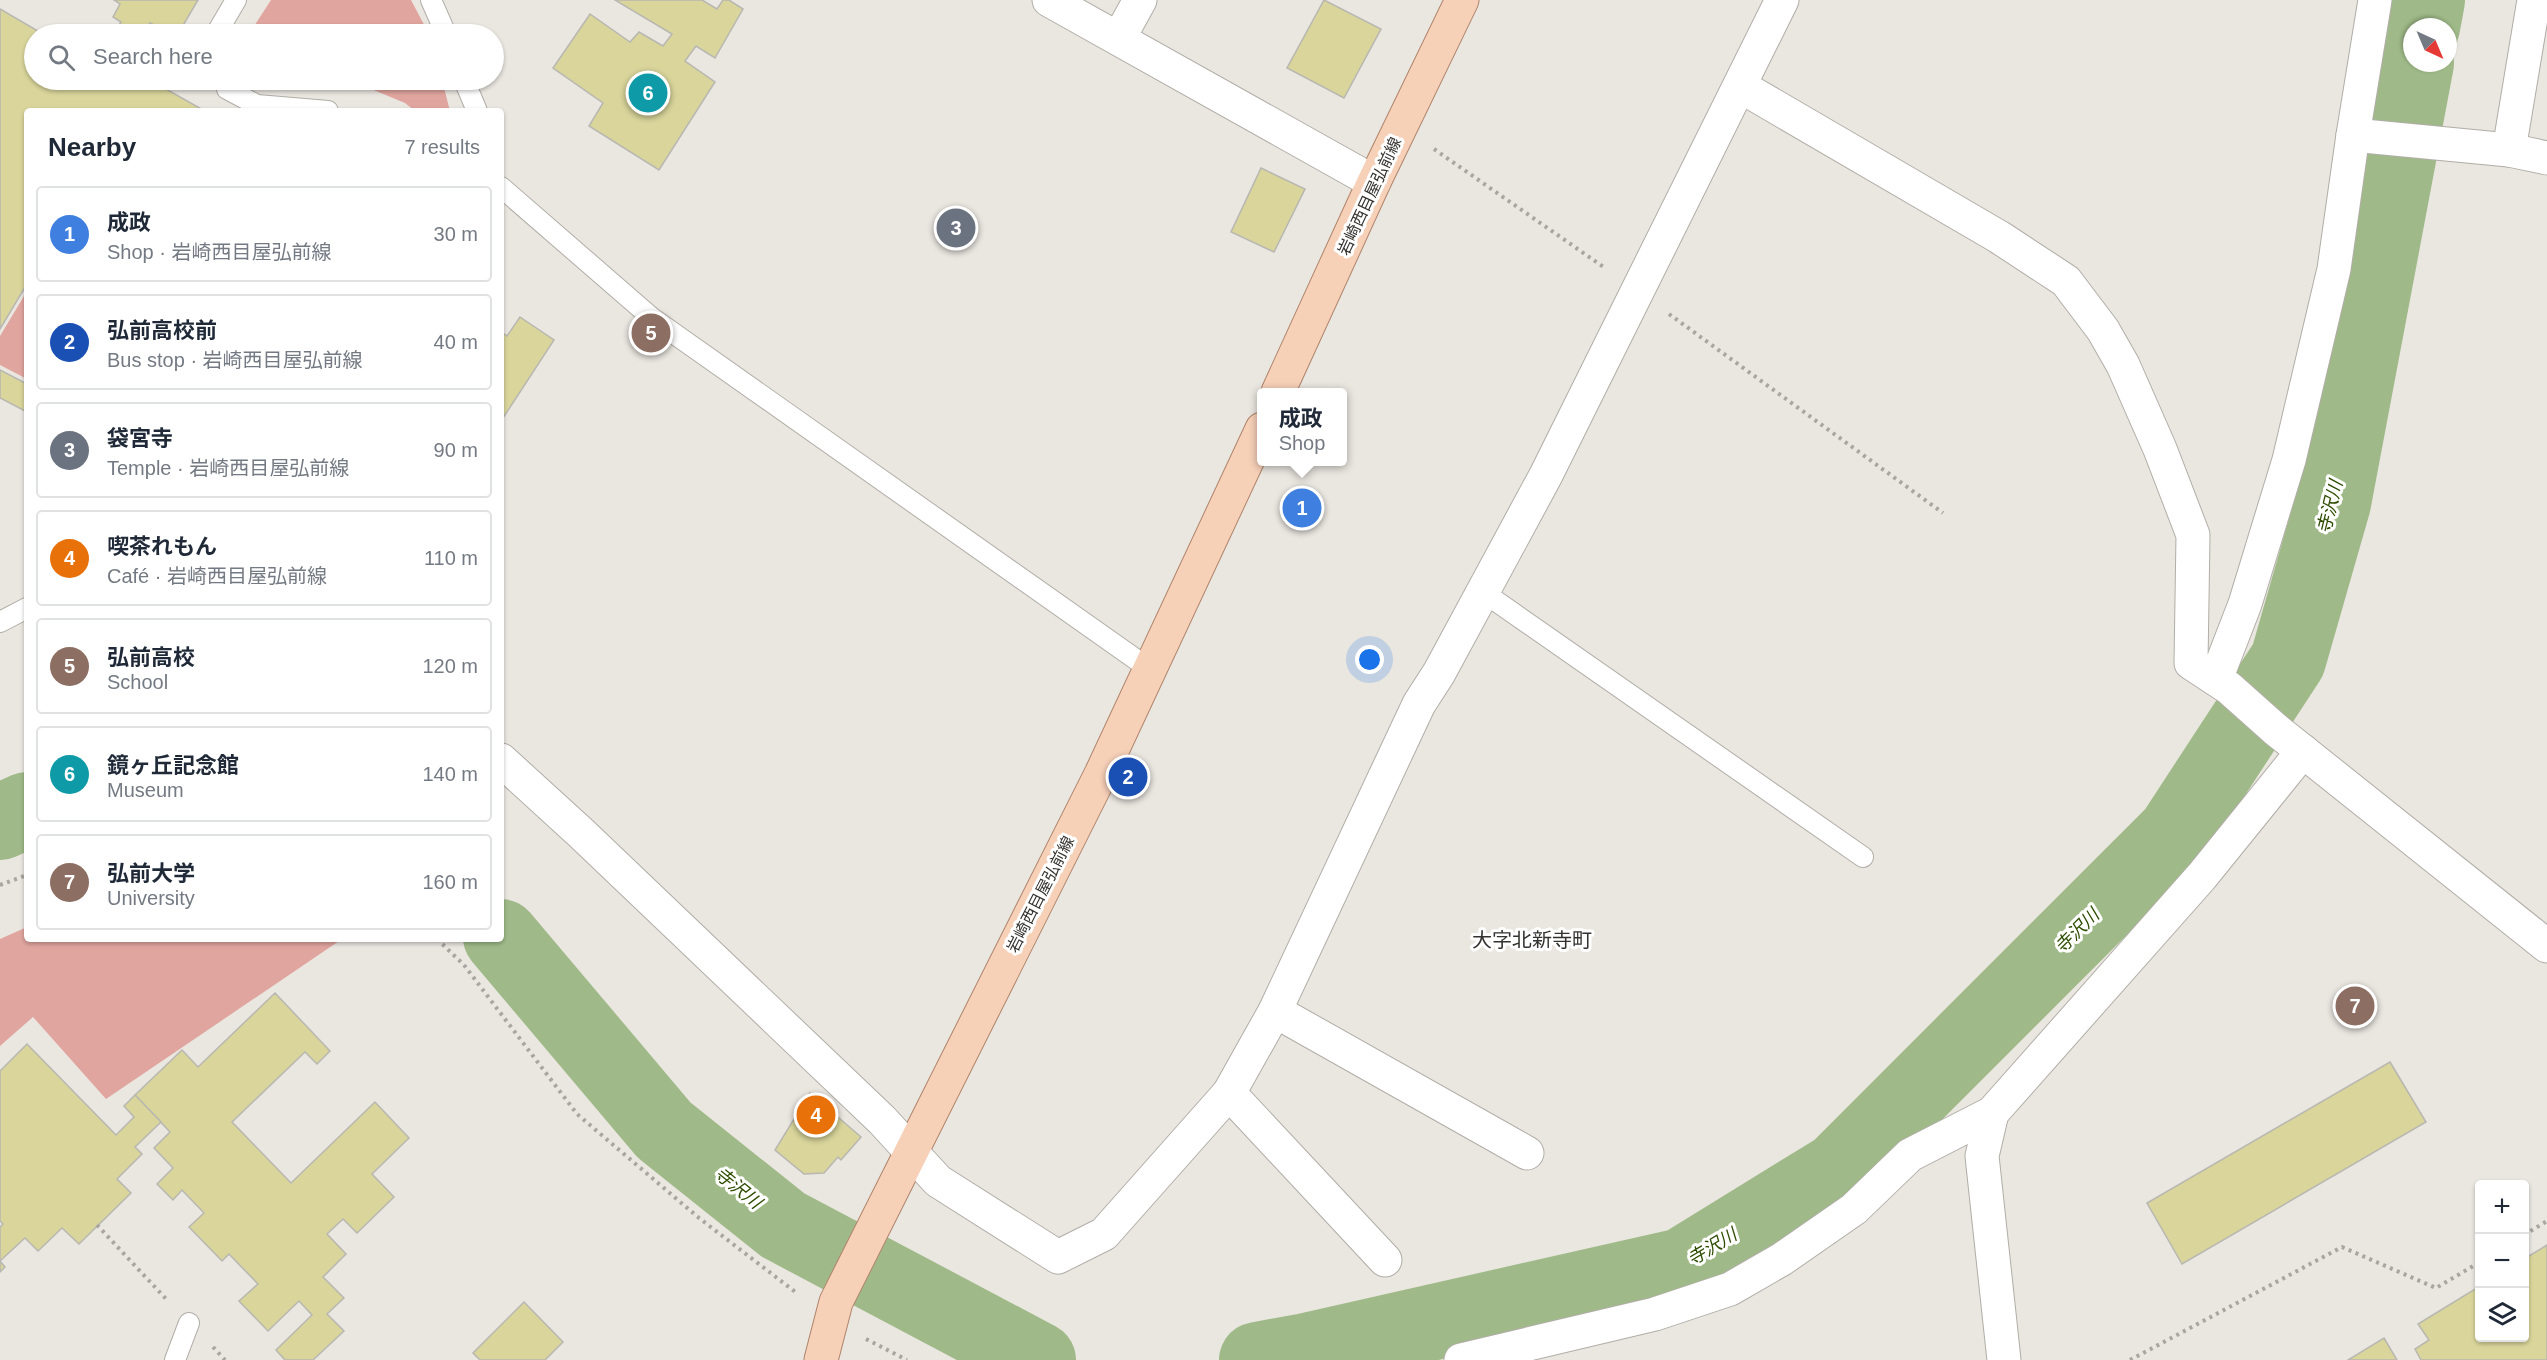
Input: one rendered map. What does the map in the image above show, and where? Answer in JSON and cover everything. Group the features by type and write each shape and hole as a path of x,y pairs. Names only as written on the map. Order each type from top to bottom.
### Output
{"main road":[{"name":"岩崎西目屋弘前線","path":"1280,388 1374,182 1462,0"},
{"name":"岩崎西目屋弘前線","path":"821,1360 834,1307 1151,670 1257,440"}],"street":[{"path":"1049,0 1374,182"},
{"path":"1119,38 1140,0"},
{"path":"504,763 874,1112 906,1159 1058,1257 1104,1234 1229,1093 1275,1011 1419,704 1439,673 1546,475 1782,0"},
{"path":"2223,684 2289,460 2334,269 2375,0"},
{"path":"2509,150 2534,0"},
{"path":"1740,86 1989,231 2066,281 2103,330 2123,364 2160,449 2193,535 2191,663 2223,684 2275,729 2547,946"},
{"path":"2353,135 2509,150 2547,158"},
{"path":"1461,1360 1655,1314 1730,1289 1782,1259 1854,1209 1910,1155 1992,1113 2202,876 2303,751"},
{"path":"1275,1011 1527,1153"},
{"path":"1229,1093 1384,1260"},
{"path":"1992,1113 1982,1156 2004,1360"}],"lane":[{"path":"222,24 236,0"},
{"path":"431,0 442,24"},
{"path":"229,90 256,105 292,108"},
{"path":"468,90 476,108"},
{"path":"504,191 652,318 1151,670"},
{"path":"1483,592 1863,857"},
{"path":"0,622 24,610"},
{"path":"175,1360 189,1323"}],"path":[{"path":"1427,143 1638,291 1943,513"},
{"path":"0,885 24,875"},
{"path":"440,942 464,965 576,1114 699,1218 802,1297 834,1307"},
{"path":"2529,1231 2547,1221"},
{"path":"97,1225 225,1360"},
{"path":"2130,1360 2342,1247 2436,1288 2475,1265"}],"shaded area":[{"path":"271,0 411,0 424,24 255,24"},
{"path":"374,90 445,90 449,108 411,108 405,103"},
{"path":"24,296 24,377 0,365 0,336"},
{"path":"24,928 24,942 338,942 106,1099 33,1017 0,1046 0,939"}],"building":[{"path":"114,0 198,0 184,24 120,24 121,22 113,17 120,4"},
{"path":"615,0 702,0 717,9 723,0 729,0 743,9 715,58 696,46 685,61 715,82 659,170 589,126 603,103 553,68 590,14 630,42 639,32 663,46 672,34"},
{"path":"1324,0 1381,29 1344,98 1287,68"},
{"path":"0,9 26,24 24,90 168,90 200,108 24,108 24,289 0,329"},
{"path":"1261,168 1305,189 1274,252 1231,232"},
{"path":"520,317 554,340 504,416 504,334 507,336"},
{"path":"0,370 24,382 24,410 0,398"},
{"path":"275,993 330,1051 317,1064 305,1052 232,1122 291,1183 375,1102 409,1138 372,1174 394,1197 357,1233 343,1219 327,1234 346,1254 323,1277 344,1298 327,1314 344,1331 313,1360 285,1360 276,1350 312,1315 299,1301 268,1331 239,1301 258,1284 229,1254 222,1261 189,1227 204,1213 182,1190 173,1200 157,1184 173,1168 154,1148 170,1132 135,1095 182,1050 198,1067"},
{"path":"27,1044 116,1135 134,1117 124,1106 135,1095 161,1122 135,1147 142,1154 117,1179 131,1193 79,1244 62,1228 38,1251 25,1238 0,1261 0,1227 3,1224 0,1221 0,1071"},
{"path":"2390,1062 2426,1122 2182,1264 2147,1203"},
{"path":"810,1093 861,1137 841,1160 838,1157 824,1173 804,1174 775,1150"},
{"path":"2547,1245 2547,1360 2421,1360 2415,1349 2429,1340 2418,1324 2475,1289 2475,1342 2529,1342 2529,1256"},
{"path":"0,1261 5,1267 0,1272"},
{"path":"524,1302 563,1342 545,1360 480,1360 473,1353"},
{"path":"2384,1338 2397,1360 2348,1360"}],"waterway":[{"name":"寺沢川","path":"2424,18 2427,0"},
{"name":"寺沢川","path":"1257,1360 1682,1266 1838,1170 2175,833 2288,660 2333,503 2414,72"},
{"name":"寺沢川","path":"0,822 24,811"},
{"name":"寺沢川","path":"504,941 664,1130 783,1225 1038,1360"}],"place":[{"name":"鏡ヶ丘記念館","path":"648,93"},
{"name":"袋宮寺","path":"956,228"},
{"name":"弘前高校","path":"651,333"},
{"name":"成政","path":"1302,508"},
{"name":"弘前高校前","path":"1128,777"},
{"name":"弘前大学","path":"2355,1006"},
{"name":"喫茶れもん","path":"816,1115"}],"district":[{"name":"大字北新寺町","path":"1532,940"}]}
